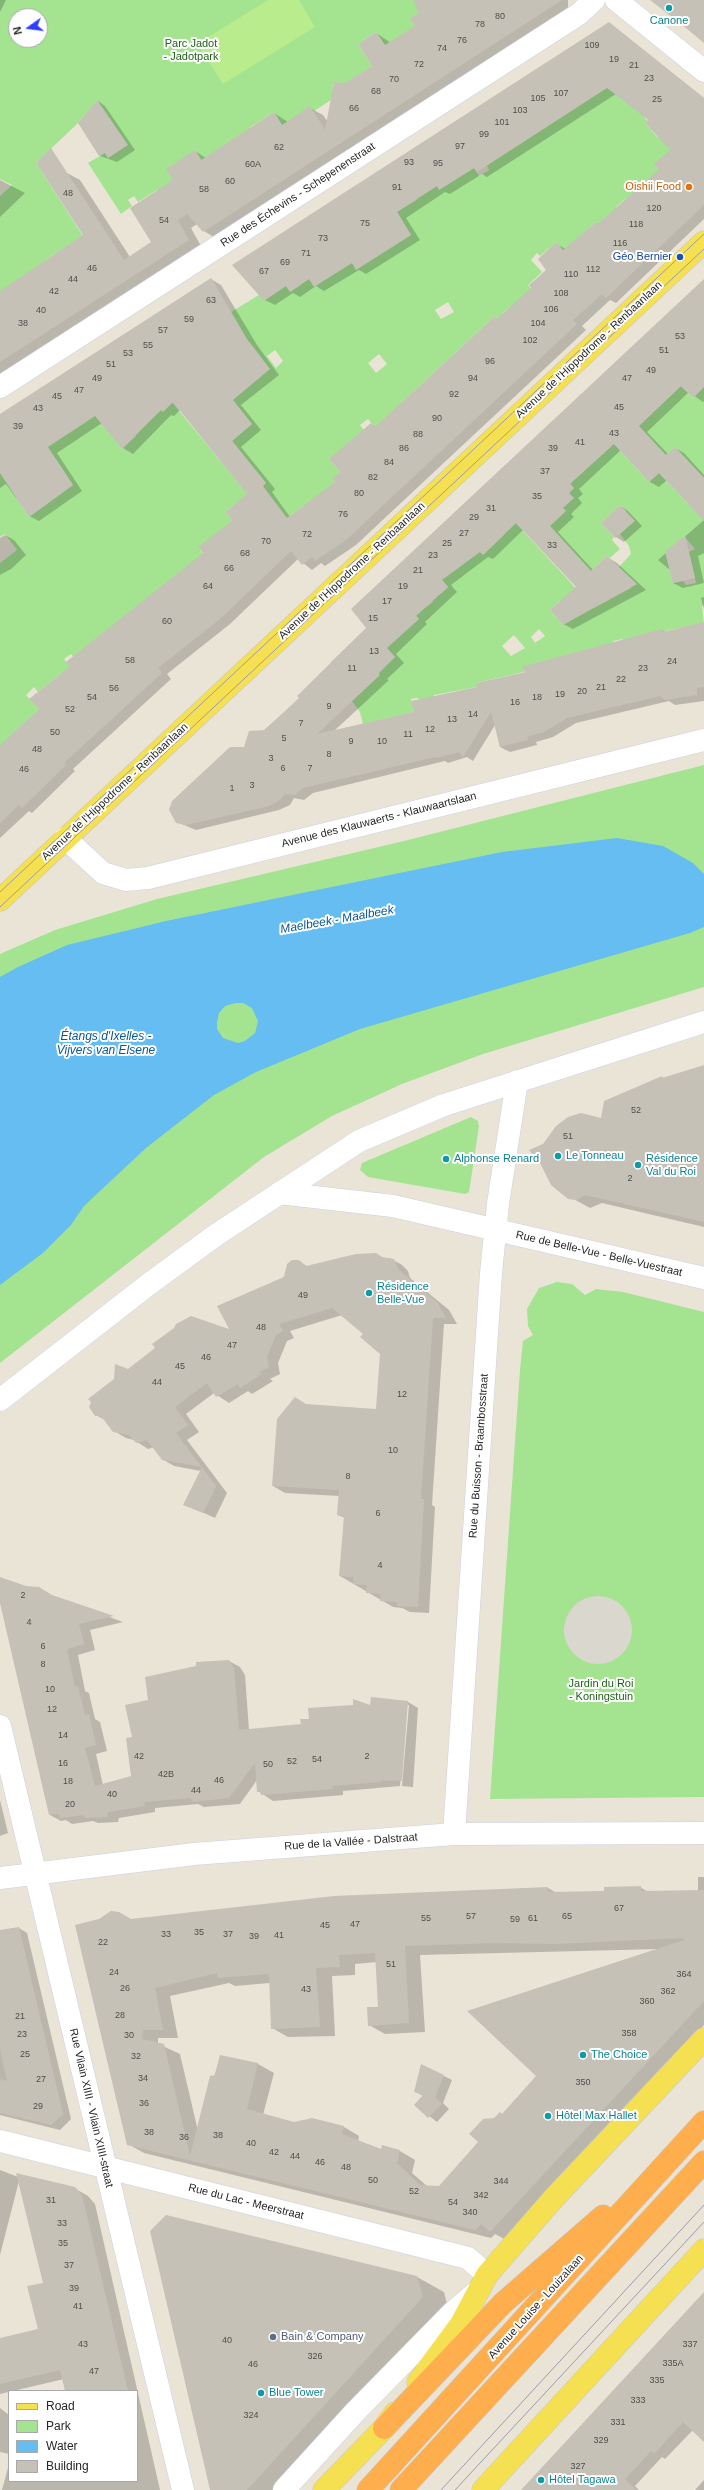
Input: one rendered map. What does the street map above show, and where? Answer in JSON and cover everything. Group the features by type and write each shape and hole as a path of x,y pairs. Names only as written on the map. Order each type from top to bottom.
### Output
{"highway":[{"path":"384,2428 503,2302 698,2129"},
{"name":"Avenue Louise - Louizalaan","path":"368,2490 698,2129"},
{"path":"401,2490 704,2162"}],"main road":[{"name":"Avenue de l'Hippodrome - Renbaanlaan","path":"0,900 704,242"},
{"path":"324,2490 384,2428 461,2324 481,2284 554,2198 704,2039"},
{"path":"483,2490 704,2250"}],"street":[{"name":"Rue des Échevins - Schepenenstraat","path":"0,387 579,14 594,0"},
{"path":"616,0 704,71"},
{"name":"Avenue des Klauwaerts - Klauwaartslaan","path":"65,838 103,873 126,880 148,878 704,740"},
{"path":"0,1400 149,1284 279,1193 359,1141 444,1105 704,1022"},
{"name":"Rue du Buisson - Braambosstraat","path":"454,1834 495,1230 517,1081"},
{"name":"Rue de Belle-Vue - Belle-Vuestraat","path":"279,1193 393,1206 704,1278"},
{"name":"Rue Vilain XIIII - Vilain XIIII-straat","path":"0,1726 183,2490"},
{"name":"Rue de la Vallée - Dalstraat","path":"0,1878 194,1854 454,1834 704,1832"},
{"name":"Rue du Lac - Meerstraat","path":"0,2141 468,2258 481,2284"},
{"path":"284,2490 355,2412 481,2284"}],"green space":[{"name":"Parc Jadot - Jadotpark","path":"0,0 424,0 420,13 411,18 415,26 405,33 392,56 376,32 358,44 372,66 343,85 338,82 333,85 333,89 337,96 285,130 274,112 249,128 251,132 205,165 195,150 177,186 163,200 157,190 138,202 134,196 128,200 132,206 121,214 88,163 105,153 108,158 127,145 97,100 78,123 36,163 83,236 47,259 0,299 0,196 12,185 0,179"},
{"path":"268,0 299,0 315,27 223,84 197,44"},
{"path":"590,74 642,114 647,121 645,123 657,137 674,121 685,150 655,164 659,169 638,213 625,199 616,207 629,221 601,227 596,222 590,227 592,230 567,255 556,242 540,256 537,253 531,260 542,272 528,285 535,294 513,310 510,307 502,314 510,333 495,316 401,403 381,435 368,419 360,425 373,442 329,459 340,472 333,479 335,482 311,517 303,506 287,518 236,503 225,512 236,526 199,548 203,554 78,664 71,654 64,659 74,673 59,675 38,692 34,687 26,695 39,709 0,746 0,563 17,550 5,534 0,537 0,473 2,475 65,413 75,429 86,422 83,418 224,340 239,326 231,312 259,295 286,286 290,292 309,279 352,263 356,269 411,235 397,212 418,199 405,178 425,166 440,189 474,168 479,176 489,170 485,161","holes":["448,302 454,312 441,319 435,310","254,348 260,357 238,359","275,350 283,361 276,368 267,356","379,354 387,364 376,373 368,363","201,361 252,424 232,441 266,483 250,497 171,401 157,414","130,429 136,436 122,449 116,441","59,464 73,485 29,517 16,498 34,486"]},
{"path":"704,364 704,478 675,447 666,455 627,437 681,386 693,398 701,390"},
{"path":"601,430 649,482 659,473 688,504 704,489 704,605 702,606 704,625 665,631 664,635 624,643 623,639 613,641 617,656 541,668 476,683 477,687 434,695 434,698 422,701 417,698 411,699 414,712 363,724 360,712 349,697 358,695 395,657 382,643 419,619 414,613 423,605 425,608 433,602 430,598 438,591 441,594 448,587 439,576 472,544 483,555 503,536 513,520 594,608 631,588 631,579 619,567 631,554 629,546 620,534 634,521 620,505 601,523 614,537 612,540 620,549 610,558 607,556 591,571 550,526 566,511 558,503 574,498 569,493 574,488 569,482","holes":["684,536 695,549 689,552 696,583 686,585 683,581 673,583 668,563 672,561 665,553","560,601 576,617 563,625 550,610","539,629 545,636 535,643 531,637","514,635 525,648 511,656 502,646"]},
{"name":"Étangs d'Ixelles - Vijvers van Elsene","path":"704,765 704,987 483,1054 402,1084 332,1116 264,1157 0,1363 0,954 55,930 157,899 404,841"},
{"path":"471,1117 478,1121 479,1126 469,1192 465,1194 368,1177 360,1170 362,1163"},
{"name":"Jardin du Roi - Koningstuin","path":"557,1282 572,1284 585,1295 596,1289 623,1292 704,1312 704,1797 490,1799 520,1370 523,1341 533,1335 528,1326 527,1309 539,1288"}],"shaded area":[{"path":"598,1596 611,1599 622,1606 629,1617 632,1630 629,1643 622,1654 611,1661 598,1664 585,1661 574,1654 567,1643 564,1630 567,1617 574,1606 585,1599"}],"water":[{"name":"Étangs d'Ixelles - Vijvers van Elsene","path":"617,838 663,846 693,863 704,874 704,927 690,933 360,1029 256,1072 214,1095 146,1148 84,1206 71,1225 43,1253 0,1285 0,977 18,967 67,945 166,921 502,852","holes":["235,1003 243,1003 252,1008 258,1021 255,1033 245,1041 238,1043 223,1038 217,1029 217,1022 219,1013 225,1006"]}],"building":[{"path":"413,0 562,0 203,232 187,214 178,220 189,240 0,362 0,291 83,235 36,163 51,148 124,260 151,242 130,208 173,180 166,169 195,150 201,160 274,112 282,125 310,106 325,130 334,82 345,83 372,66 358,44 376,32 385,45 415,26 410,18 419,13"},
{"path":"650,0 704,0 704,43 686,28"},
{"path":"609,22 704,98 704,205 606,298 602,294 573,320 577,324 346,540 315,561 312,557 302,565 291,551 220,619 158,668 162,673 64,763 66,765 22,808 19,805 0,823 0,745 39,709 29,699 69,667 66,662 203,553 198,547 232,521 225,512 247,494 173,402 163,412 161,410 122,449 95,416 48,447 73,485 29,517 0,473 0,414 211,278 247,339 270,369 233,400 252,424 232,441 266,483 263,486 287,518 335,482 332,479 340,472 329,459 371,423 375,427 495,316 497,319 531,288 529,285 546,270 538,259 556,242 563,250 596,222 598,224 659,169 654,164 670,150 645,123 648,120 607,88 477,172 474,168 439,190 437,186 397,212 411,235 356,270 352,263 314,287 309,279 290,292 286,286 264,301 232,265"},
{"path":"97,100 128,145 108,158 105,153 99,156 78,123"},
{"path":"704,279 704,387 693,398 681,386 639,426 666,455 675,447 704,478 704,521 659,473 649,482 614,444 570,484 574,488 569,493 574,498 563,508 566,511 550,526 591,571 607,556 637,584 563,625 550,610 576,587 516,523 483,555 480,552 442,580 448,587 416,616 419,619 387,648 395,657 378,673 380,675 317,734 414,712 411,701 477,687 476,683 526,672 521,667 662,629 663,632 704,622 704,687 697,688 697,695 665,700 660,696 567,718 544,732 527,737 528,740 500,747 491,712 463,757 459,752 437,758 435,757 303,788 295,795 285,794 280,800 269,806 186,825 176,823 169,810 172,801 230,747 244,747 249,731 265,730 299,698 297,696 366,628 351,609"},
{"path":"620,505 635,521 615,538 601,523"},
{"path":"685,535 695,578 673,583 665,552"},
{"path":"704,1065 704,1222 585,1195 577,1200 568,1199 551,1185 541,1165 529,1150 543,1144 556,1126 568,1117 581,1113 601,1118 604,1101 662,1076 662,1078"},
{"path":"376,1253 382,1257 394,1259 399,1270 437,1302 446,1318 433,1318 421,1499 424,1499 418,1607 397,1606 397,1602 380,1601 380,1594 366,1593 367,1585 353,1584 353,1577 339,1576 344,1516 337,1515 339,1490 272,1486 277,1419 295,1397 306,1404 376,1409 380,1354 360,1337 363,1334 332,1308 279,1324 283,1331 276,1335 267,1356 269,1367 259,1372 262,1374 240,1388 238,1384 216,1397 207,1383 175,1407 188,1425 176,1433 202,1467 162,1460 147,1440 136,1443 129,1435 113,1432 101,1416 95,1416 89,1407 91,1402 88,1399 114,1379 115,1364 128,1369 155,1348 152,1344 174,1328 176,1324 191,1316 229,1329 217,1306 284,1277 287,1264 292,1260 299,1260 306,1266 356,1254"},
{"path":"202,1467 216,1486 203,1513 183,1505"},
{"path":"0,1577 26,1586 39,1587 52,1595 114,1616 79,1624 84,1644 67,1649 75,1687 78,1686 85,1715 89,1714 96,1745 85,1748 95,1786 131,1776 126,1738 132,1737 125,1705 148,1700 145,1677 196,1666 196,1662 229,1660 234,1668 239,1730 301,1724 300,1719 309,1719 308,1708 353,1705 353,1699 370,1705 371,1697 408,1701 402,1781 381,1780 381,1782 332,1786 333,1789 261,1795 260,1791 257,1792 255,1763 229,1798 192,1802 191,1798 144,1802 145,1806 108,1812 107,1817 86,1818 83,1815 60,1818 59,1814 49,1815 0,1603"},
{"path":"641,1886 641,1891 704,1890 704,2001 490,2232 481,2224 475,2230 127,2145 75,1925 99,1919 111,1911 119,1912 131,1919 334,1896 548,1887 548,1892 604,1891 604,1887","holes":["684,1938 684,1940 467,2011 536,2076 502,2114 500,2112 494,2118 483,2119 469,2134 478,2142 439,2186 420,2185 397,2163 400,2150 382,2145 381,2149 342,2134 344,2126 312,2118 294,2122 247,2109 258,2063 220,2055 215,2075 210,2076 190,2156 164,2044 142,2039 143,2030 163,2030 155,1988 217,1973 218,1978 269,1974 271,2029 320,2027 316,1968 340,1967 339,1955 375,1953 378,2007 367,2007 368,2026 409,2023 405,1946 494,1943 555,1944"]},
{"path":"19,1927 63,2114 51,2125 0,2113 0,2079 7,2081 0,2049 0,1930"},
{"path":"421,2064 444,2075 435,2097 442,2104 428,2118 414,2105 423,2095 414,2092"},
{"path":"16,2173 75,2187 82,2195 128,2390 65,2390 60,2370 0,2384 0,2338 38,2329 27,2286 43,2283"},
{"name":"Blue Tower","path":"166,2215 417,2276 423,2297 247,2490 210,2490 150,2231"},
{"path":"704,2292 704,2442 683,2422 654,2454 651,2451 625,2479 636,2490 521,2490"}],"tram line":[{"path":"0,892 704,234"},
{"path":"0,907 704,249"},
{"path":"441,2490 704,2205"},
{"path":"455,2490 704,2222"}],"place":[{"name":"Canone","path":"669,8"},
{"name":"Oishii Food","path":"689,187"},
{"name":"Géo Bernier","path":"680,257"},
{"name":"Le Tonneau","path":"558,1156"},
{"name":"Alphonse Renard","path":"446,1159"},
{"name":"Résidence Val du Roi","path":"638,1165"},
{"name":"Résidence Belle-Vue","path":"369,1293"},
{"name":"The Choice","path":"583,2055"},
{"name":"Hôtel Max Hallet","path":"548,2116"},
{"name":"Bain & Company","path":"273,2337"},
{"name":"Blue Tower","path":"261,2393"},
{"name":"Hôtel Tagawa","path":"541,2480"}],"water label":[{"name":"Maelbeek - Maalbeek","path":"337,920"}]}
